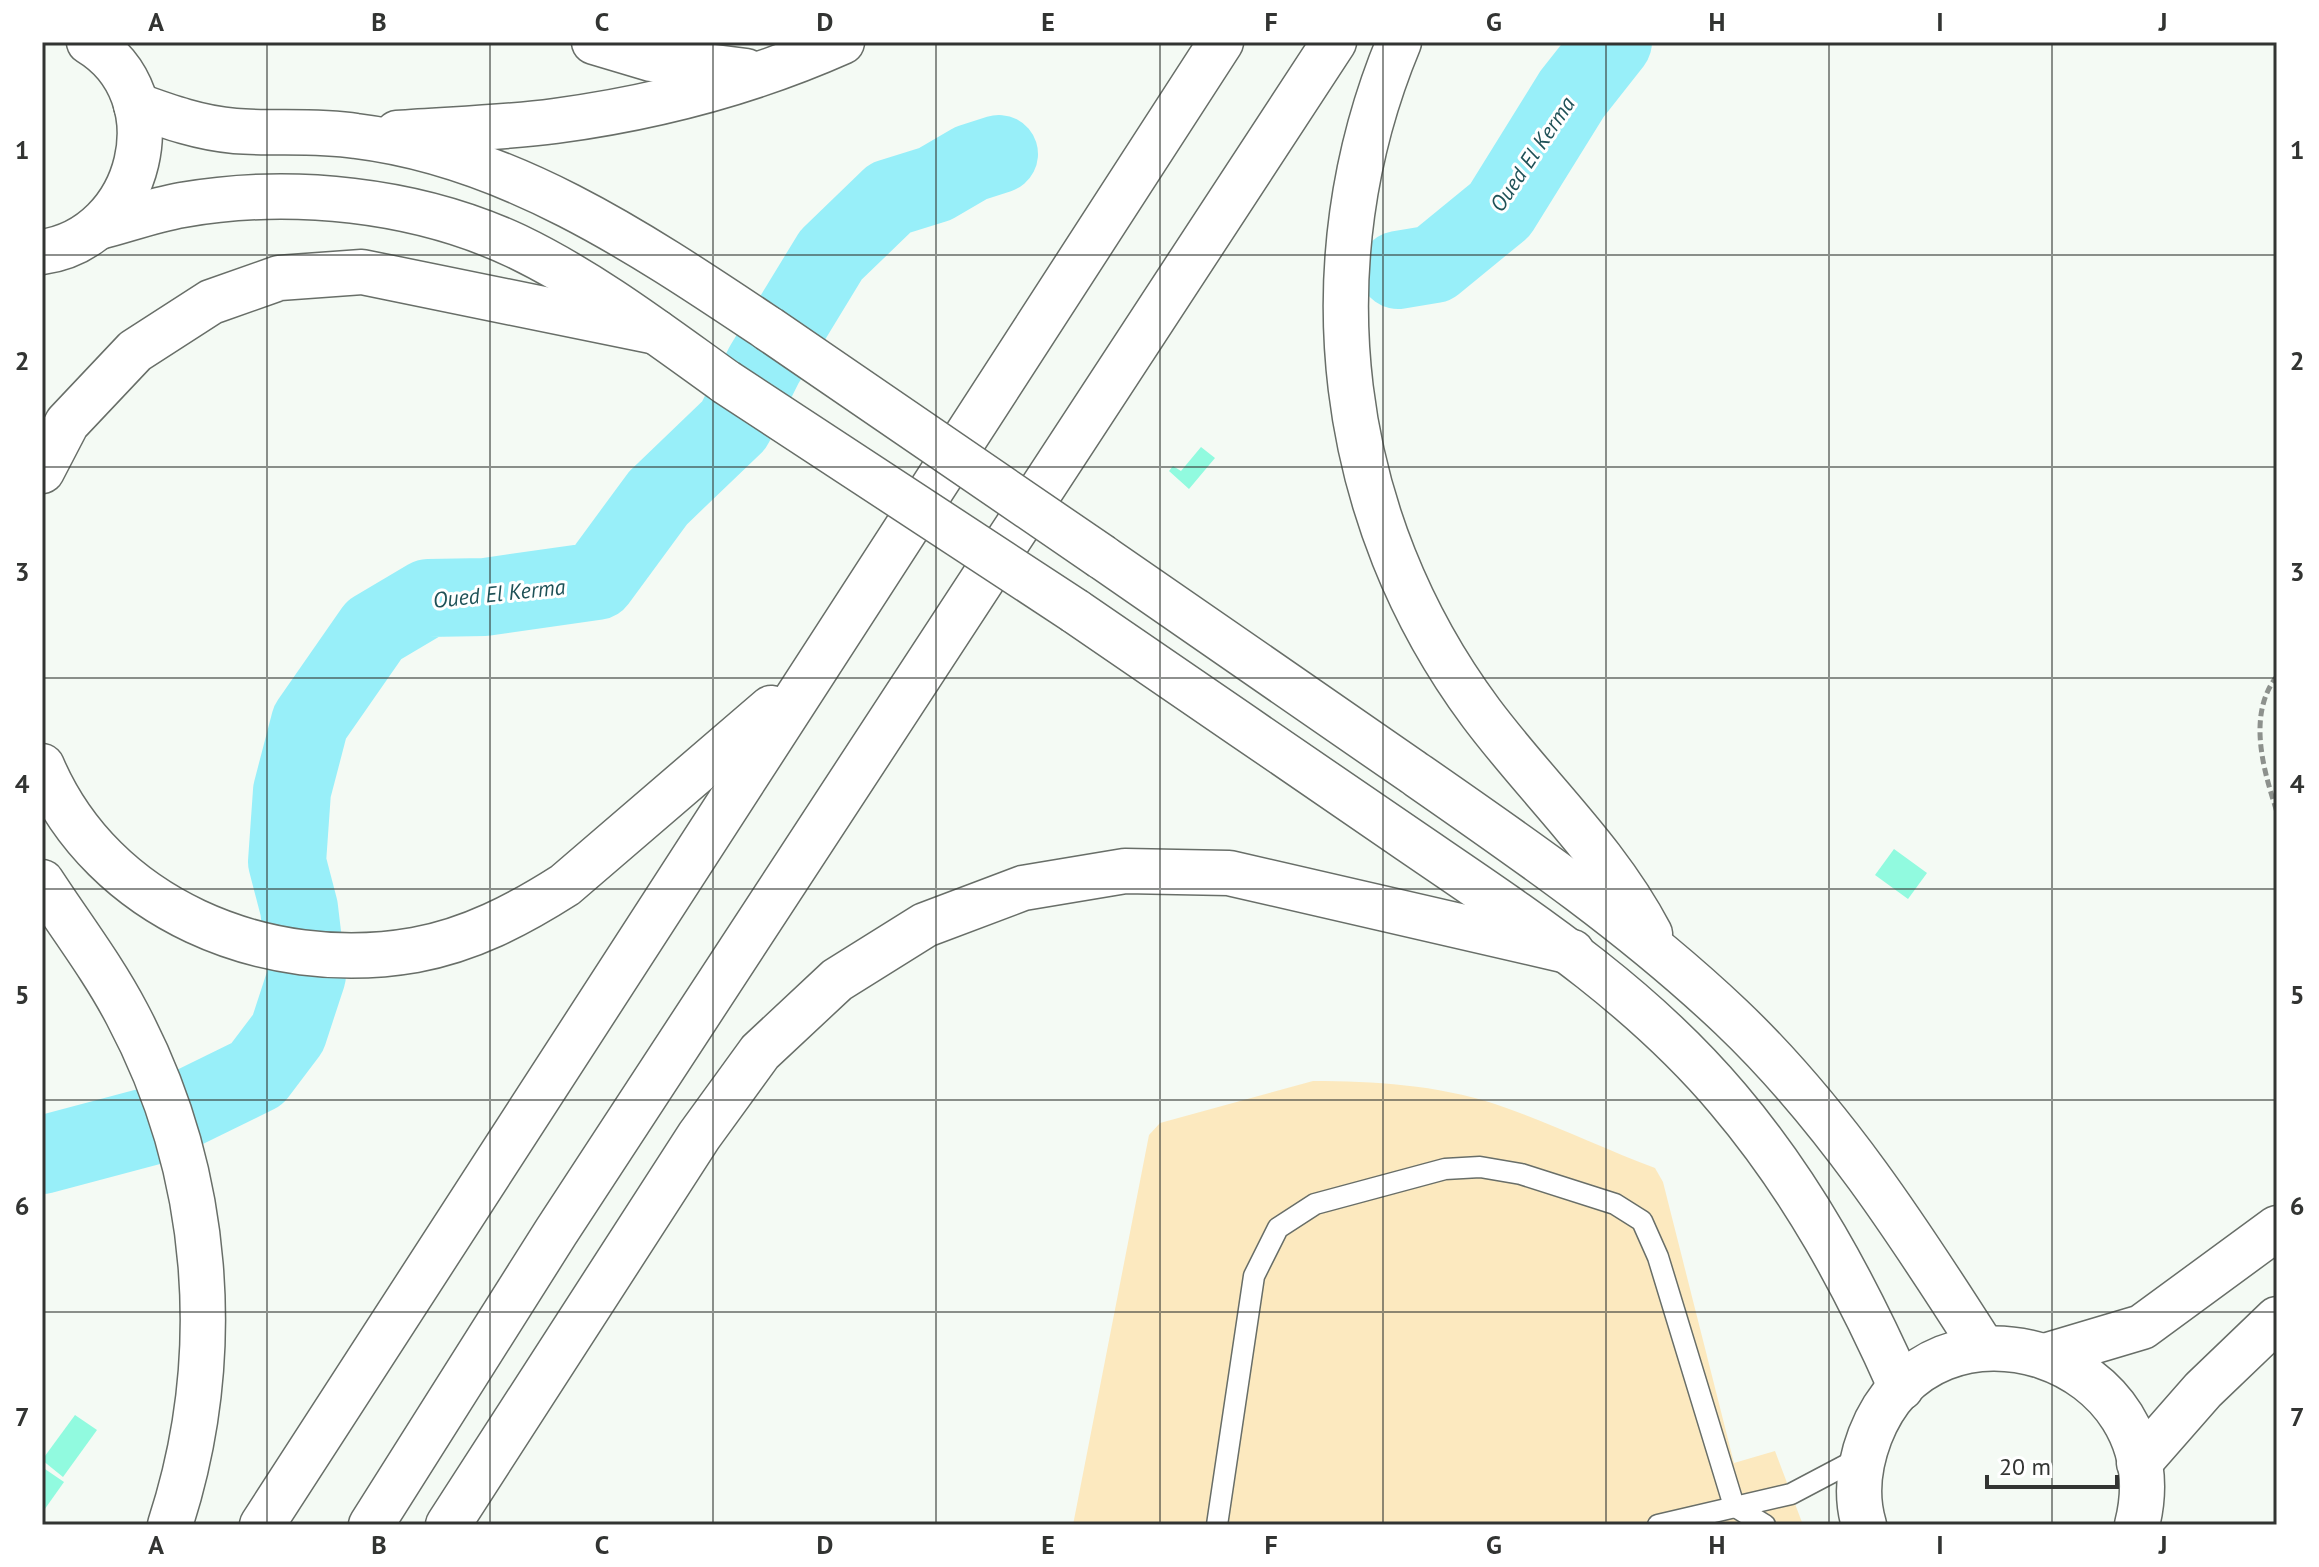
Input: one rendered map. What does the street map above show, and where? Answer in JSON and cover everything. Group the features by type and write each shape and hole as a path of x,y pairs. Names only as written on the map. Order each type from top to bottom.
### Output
{"highway":[{"path":"42,252 78,241 99,227 118,207 132,184 139,158 141,131 136,105 126,81 112,61 89,42"},
{"path":"594,42 651,59 760,73"},
{"path":"136,105 202,127 357,136 554,121 692,94 760,73 842,42"},
{"path":"262,1525 808,676 1221,42"},
{"path":"371,1525 556,1232 1334,42"},
{"path":"1399,42 1377,96 1362,149 1351,204 1345,266 1344,329 1349,392 1364,461 1401,569 1445,657 1481,713 1612,871 1660,954"},
{"path":"357,136 434,153 547,194 652,252 1102,557 1547,865 1660,954 1733,1019 1826,1122 1910,1233 1983,1348"},
{"path":"99,227 181,205 240,200 300,198 360,203 419,213 477,229 519,247 656,332 726,382 1075,611 1572,952 1679,1045 1772,1153 1844,1266 1901,1388"},
{"path":"42,471 67,423 135,351 211,302 279,278 362,272 656,332"},
{"path":"42,766 57,802 95,852 142,894 197,924 258,941 334,955 415,950 481,931 530,907 565,885 808,676"},
{"path":"448,1525 699,1136 760,1052 837,980 925,925 1023,888 1125,871 1229,873 1572,952"},
{"path":"42,882 126,1012 153,1068 178,1140 200,1244 203,1367 195,1428 170,1525"},
{"path":"2048,1355 2142,1327 2277,1228"},
{"path":"2139,1463 2203,1390 2277,1319"},
{"path":"1864,1525 1858,1485 1863,1456 1877,1420 1901,1388 1938,1362 1983,1348 2017,1348 2048,1355 2098,1386 2131,1435 2139,1463 2142,1492 2137,1525"}],"lane":[{"path":"1217,1525 1254,1276 1278,1228 1315,1204 1445,1169 1480,1167 1521,1174 1615,1204 1642,1221 1658,1257 1734,1506 1765,1525"},
{"path":"1658,1525 1791,1494 1863,1456"}],"path":[{"path":"2277,676 2266,690 2260,733 2264,772 2277,812"}],"shaded area":[{"path":"1313,1081 1405,1085 1451,1092 1495,1104 1655,1168 1663,1182 1734,1463 1775,1451 1803,1525 1073,1525 1149,1135 1160,1123"}],"building":[{"path":"1201,447 1215,458 1189,489 1169,471 1173,466 1181,471"},
{"path":"1894,849 1927,873 1908,899 1875,875"},
{"path":"75,1415 97,1430 63,1477 42,1460"},
{"path":"42,1467 64,1482 42,1513"}],"waterway":[{"name":"Oued El Kerma","path":"1398,270 1434,264 1500,210 1572,94 1613,42"},
{"name":"Oued El Kerma","path":"42,1155 151,1126 257,1074 288,1033 307,975 299,908 287,862 292,791 310,722 374,630 428,598 485,597 597,581 658,498 734,425 764,365 831,255 890,198 935,184 971,163 999,154"}]}
